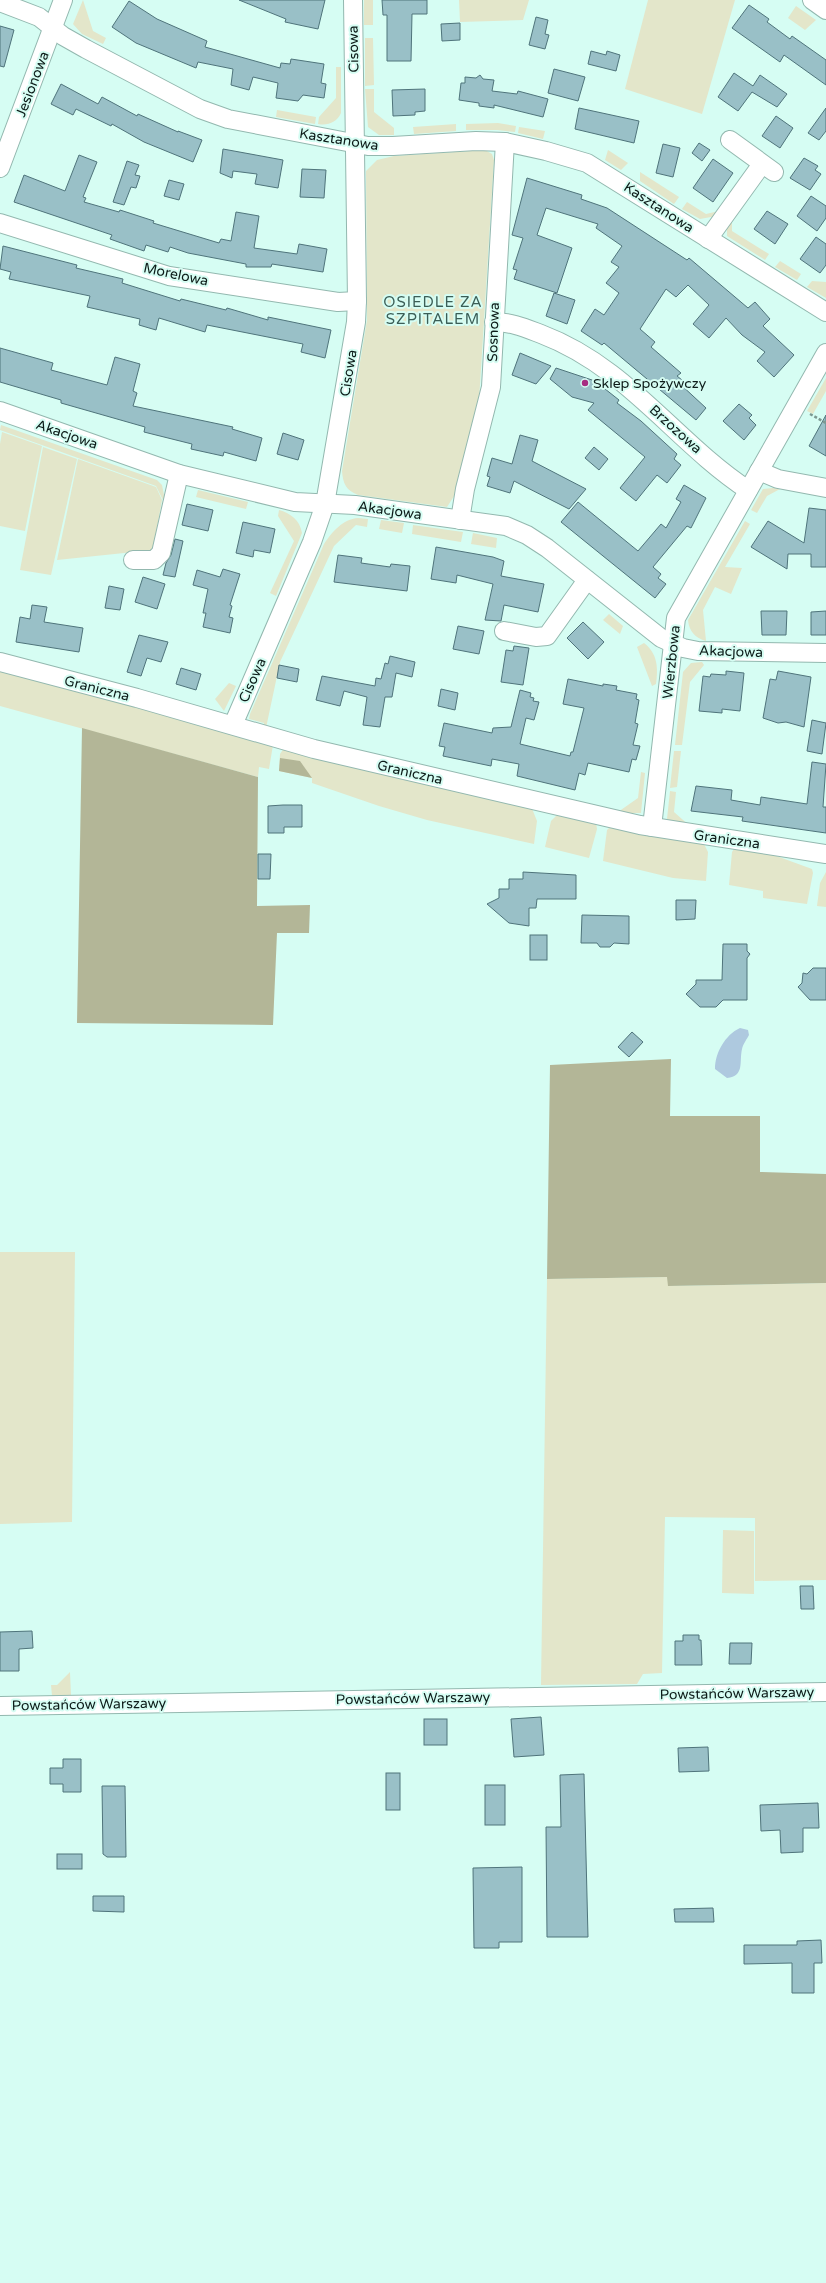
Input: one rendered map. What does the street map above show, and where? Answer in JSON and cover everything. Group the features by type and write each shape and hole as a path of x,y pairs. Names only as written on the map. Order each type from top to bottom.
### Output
{"street":[{"name":"Jesionowa","path":"0,168 63,0"},
{"name":"Cisowa","path":"233,725 312,542 325,504 353,340 357,301 353,0"},
{"path":"812,0 826,10"},
{"name":"Kasztanowa","path":"0,2 27,11 86,49 212,114 228,120 355,143 380,146 476,141 505,142 546,151 587,163 826,312"},
{"name":"Kasztanowa","path":"708,239 768,168 730,140"},
{"name":"Sosnowa","path":"460,520 465,489 488,401 505,142"},
{"name":"Morelowa","path":"0,223 169,276 338,302 357,301"},
{"name":"Brzozowa","path":"494,322 513,324 560,341 604,367 626,384 725,474 748,490"},
{"name":"Wierzbowa","path":"652,827 674,625 681,606 826,353"},
{"name":"Akacjowa","path":"0,411 179,474 294,502 354,505 506,526 527,534 547,548 650,631 672,644 698,651 826,653"},
{"path":"759,471 778,479 826,488"},
{"path":"133,560 154,560 160,553 179,474"},
{"path":"504,631 536,637 547,636 587,580"},
{"name":"Graniczna","path":"0,662 233,725 314,749 652,827 826,854"},
{"name":"Powstańców Warszawy","path":"0,1706 826,1692"}],"path":[{"path":"804,411 826,423"}],"green space":[{"path":"83,0 93,31 106,38 103,44 82,34 73,24"},
{"path":"364,0 373,0 373,25 364,25"},
{"path":"459,0 529,0 523,20 460,22"},
{"path":"648,0 735,0 702,114 625,89"},
{"path":"796,6 816,20 805,30 788,18"},
{"path":"365,38 373,38 374,85 365,86"},
{"path":"336,67 341,67 341,113 332,123 318,124 319,117 336,98"},
{"path":"365,89 374,89 374,112 394,128 394,135 379,135 368,127"},
{"path":"277,110 316,117 315,124 276,117"},
{"path":"498,123 516,126 515,132 497,130 466,130 466,124"},
{"path":"456,124 456,131 414,134 413,127"},
{"path":"519,127 545,131 543,139 518,133"},
{"path":"485,150 492,154 494,160 479,401 458,490 447,507 358,495 346,486 343,480 342,471 367,320 366,171 377,160 394,156"},
{"path":"608,150 628,163 621,170 605,160"},
{"path":"640,172 679,197 674,204 640,181"},
{"path":"687,202 706,214 719,211 714,220 711,217 700,219 682,209"},
{"path":"732,219 732,231 769,254 765,260 727,236 727,228 724,226"},
{"path":"780,261 801,274 797,280 775,267"},
{"path":"812,281 826,282 826,298 807,287"},
{"path":"826,378 826,391 813,414 807,411"},
{"path":"1,425 157,480 162,485 164,495 168,495 155,551 129,554 153,550 163,500 156,486 0,430"},
{"path":"2,432 42,446 25,531 0,526 0,444"},
{"path":"43,447 77,459 51,575 20,570"},
{"path":"78,459 156,487 162,500 153,550 57,560"},
{"path":"763,489 780,489 767,496 757,513 751,510"},
{"path":"198,490 248,502 246,509 196,497"},
{"path":"279,510 287,513 297,521 302,533 276,596 270,593 294,541 278,516"},
{"path":"358,518 368,519 367,527 356,525 334,546 280,662 266,728 263,731 264,723 249,719 250,714 324,544 338,527 347,521"},
{"path":"381,520 404,523 402,533 379,529"},
{"path":"745,521 750,524 725,567 742,568 731,594 715,587 703,610 706,641 702,640 691,631 688,620"},
{"path":"413,525 463,532 461,542 412,534"},
{"path":"473,533 497,538 496,548 471,544"},
{"path":"609,614 623,626 620,634 603,620"},
{"path":"644,643 652,652 657,667 656,684 652,686 637,647"},
{"path":"702,662 704,665 690,682 682,745 675,745 683,672 691,663"},
{"path":"0,667 273,745 269,769 259,767 258,777 0,706"},
{"path":"229,683 236,686 224,711 215,699"},
{"path":"82,728 258,777 257,906 310,905 309,933 277,933 273,1025 77,1023"},
{"path":"284,748 531,806 537,821 534,844 427,820 379,806 312,783 312,778 279,771 280,754"},
{"path":"674,751 681,751 677,787 670,788"},
{"path":"280,758 300,761 312,778 279,771"},
{"path":"641,772 645,773 641,813 633,813 632,819 618,812 638,798"},
{"path":"670,791 676,792 674,812 691,827 667,819"},
{"path":"560,812 596,823 597,829 589,858 545,847 551,821"},
{"path":"612,825 703,842 708,852 706,881 673,878 603,861 607,830"},
{"path":"752,847 812,869 813,873 807,904 763,898 763,891 729,885 732,852 734,849"},
{"path":"826,872 826,907 817,906 820,883"},
{"path":"671,1059 670,1116 760,1116 760,1172 826,1174 826,1283 668,1286 667,1277 547,1279 550,1065"},
{"path":"0,1252 75,1252 72,1522 0,1524"},
{"path":"668,1277 668,1286 826,1283 826,1580 755,1581 755,1518 665,1517 662,1673 643,1674 637,1684 541,1685 547,1279"},
{"path":"723,1530 754,1531 754,1594 722,1593"},
{"path":"70,1672 71,1695 52,1696 51,1685 57,1685"}],"water":[{"path":"740,1028 748,1030 749,1035 744,1043 739,1071 733,1077 727,1078 715,1069 715,1063 725,1040"}],"building":[{"path":"239,0 325,0 318,29 285,22 286,19"},
{"path":"382,0 427,0 427,14 412,14 411,61 387,61 387,15 383,15"},
{"path":"129,1 157,19 207,41 205,47 280,68 281,63 290,64 291,59 324,64 321,83 326,84 324,98 303,95 298,101 276,98 278,83 253,77 249,90 231,85 233,69 198,62 196,68 136,43 112,27"},
{"path":"749,5 769,19 767,22 790,39 792,36 826,60 826,85 784,55 780,62 732,28"},
{"path":"536,17 548,20 545,34 549,35 545,49 529,45"},
{"path":"460,23 460,40 442,41 441,24"},
{"path":"0,26 14,30 4,67 0,66"},
{"path":"591,51 606,55 607,51 620,55 616,71 588,64"},
{"path":"554,69 585,77 578,101 548,93"},
{"path":"734,73 753,86 760,75 787,94 777,107 752,92 738,111 718,97"},
{"path":"480,75 483,79 494,80 492,91 517,94 518,91 548,99 543,117 494,105 494,108 479,106 479,103 459,100 461,83 465,83 465,77 476,78"},
{"path":"61,84 98,104 102,97 137,116 138,114 178,132 202,140 193,162 144,142 112,124 111,126 76,109 73,115 51,104"},
{"path":"425,89 425,111 415,112 415,115 393,116 392,90"},
{"path":"579,108 639,121 634,143 575,129"},
{"path":"826,108 826,131 819,140 808,133"},
{"path":"776,116 793,128 780,148 762,136"},
{"path":"699,143 710,150 702,161 692,153"},
{"path":"663,144 680,148 673,177 656,173"},
{"path":"223,149 283,160 278,188 255,184 257,174 233,171 232,178 220,173"},
{"path":"79,155 97,162 83,197 86,198 84,202 119,212 120,210 154,221 153,223 219,243 221,239 231,241 236,212 259,216 254,248 297,254 299,244 327,249 323,272 272,264 271,267 246,267 246,264 188,253 170,247 168,252 146,245 144,251 110,239 112,235 14,202 24,175 65,191"},
{"path":"804,158 818,166 815,170 821,174 810,190 790,178"},
{"path":"713,159 733,173 713,202 693,188"},
{"path":"127,161 139,165 135,175 140,176 136,188 131,187 124,205 113,202"},
{"path":"302,169 326,170 324,198 300,197"},
{"path":"527,178 582,195 581,199 607,208 687,260 689,258 748,308 755,302 770,319 763,326 794,355 774,377 757,361 765,352 742,335 726,318 709,338 693,324 709,305 688,285 676,297 666,289 640,329 655,342 651,347 681,373 677,376 682,380 679,383 706,408 696,420 604,343 602,345 581,331 595,309 604,315 619,293 606,283 619,267 611,262 622,246 596,228 598,224 546,208 537,235 572,248 557,293 514,279 517,270 513,269 523,238 512,235"},
{"path":"169,180 184,184 179,200 164,196"},
{"path":"811,196 826,206 826,218 817,231 797,216"},
{"path":"767,211 788,224 775,244 754,229"},
{"path":"816,237 826,244 826,265 820,273 800,259"},
{"path":"3,246 77,265 76,268 123,279 122,283 180,301 181,299 226,310 227,308 268,320 268,317 331,330 325,358 301,352 303,344 207,325 205,332 159,318 156,330 139,325 140,319 87,307 90,296 9,279 11,272 0,269"},
{"path":"554,293 575,300 567,324 546,316"},
{"path":"0,348 53,363 51,370 107,385 115,357 140,364 133,391 137,393 133,406 233,427 232,429 262,438 256,461 224,452 223,456 191,449 192,444 144,432 145,427 61,403 61,400 0,382"},
{"path":"520,353 551,366 536,384 512,375"},
{"path":"556,368 595,381 619,400 617,403 641,421 677,454 674,459 681,465 667,483 657,475 636,501 620,488 645,457 588,410 594,403 572,397 550,379"},
{"path":"739,404 752,415 749,418 756,425 744,440 723,421"},
{"path":"826,415 826,456 809,446"},
{"path":"283,433 304,440 298,460 277,454"},
{"path":"520,435 538,440 532,461 586,489 569,509 514,481 510,493 487,486 490,477 487,476 492,458 512,464"},
{"path":"594,447 608,459 599,470 585,458"},
{"path":"684,485 706,498 691,528 687,526 653,567 661,574 658,578 666,584 655,598 561,522 578,502 638,551 661,524 666,528 681,502 676,499"},
{"path":"187,504 213,510 208,531 182,525"},
{"path":"809,508 826,510 826,567 811,567 811,554 788,554 787,569 751,547 768,521 804,543"},
{"path":"243,522 275,529 270,553 254,550 253,557 236,553"},
{"path":"175,539 183,541 175,577 163,575 166,563 171,555"},
{"path":"436,547 493,557 504,561 501,576 544,584 538,612 504,605 501,621 485,620 493,584 457,575 456,583 431,579"},
{"path":"338,555 362,558 361,563 390,567 391,564 410,566 407,591 334,582"},
{"path":"223,569 240,574 230,605 232,606 229,617 233,618 230,633 203,627 206,613 203,613 208,589 193,585 197,570 220,577"},
{"path":"143,577 165,584 157,609 135,602"},
{"path":"109,586 124,589 120,610 105,608"},
{"path":"32,605 47,607 44,622 83,628 79,652 16,642 20,617 30,619"},
{"path":"761,611 787,611 786,635 762,635"},
{"path":"826,611 826,635 811,635 811,612"},
{"path":"583,622 604,642 588,659 567,638"},
{"path":"458,626 484,631 479,654 453,649"},
{"path":"139,635 168,642 161,662 147,658 141,676 127,672"},
{"path":"514,646 529,648 523,685 501,682 506,650 513,651"},
{"path":"390,656 415,662 412,677 396,673 392,697 385,697 380,727 363,725 367,697 344,691 340,706 316,700 322,676 375,686 376,678 381,679 385,663 388,664"},
{"path":"279,665 299,669 297,682 277,678"},
{"path":"181,668 201,674 196,690 176,684"},
{"path":"726,671 744,673 740,711 722,709 722,713 699,711 703,676 710,677 711,674 726,675"},
{"path":"778,671 811,677 804,727 786,722 778,723 763,718 770,679 776,680"},
{"path":"568,679 603,686 603,684 617,686 616,690 637,694 636,699 639,700 635,723 638,724 633,745 640,746 636,760 632,759 629,772 588,763 585,775 579,773 575,790 517,776 519,764 492,759 491,766 443,756 445,747 439,746 444,723 492,733 493,728 511,727 520,690 531,693 530,697 534,698 533,701 539,702 534,720 526,718 520,744 570,756 571,752 573,752 584,708 563,704"},
{"path":"441,689 458,693 455,710 438,706"},
{"path":"812,720 826,723 822,754 807,751"},
{"path":"812,762 826,764 823,807 826,807 826,833 742,821 743,817 691,811 696,786 732,790 731,800 760,805 761,797 807,804"},
{"path":"302,805 302,827 284,827 284,833 268,833 268,806"},
{"path":"258,854 271,854 270,879 258,879"},
{"path":"523,872 576,875 576,899 537,899 536,908 529,908 529,926 509,923 487,904 499,898 499,889 509,889 509,879 523,879"},
{"path":"676,900 696,900 695,919 676,920"},
{"path":"582,915 629,916 629,944 614,943 610,947 600,947 597,943 581,943"},
{"path":"530,935 547,935 547,960 530,960"},
{"path":"723,944 747,944 747,951 750,954 747,958 747,1000 723,1000 716,1007 700,1007 686,994 696,984 696,980 722,980"},
{"path":"813,968 826,968 826,1000 810,1000 798,987 802,983 803,973 807,974"},
{"path":"632,1032 643,1042 629,1057 618,1047"},
{"path":"800,1586 813,1586 814,1609 801,1609"},
{"path":"32,1631 33,1648 19,1649 19,1671 0,1671 0,1632"},
{"path":"683,1635 699,1635 699,1640 701,1640 702,1665 675,1665 675,1641 683,1641"},
{"path":"730,1643 752,1643 751,1664 729,1664"},
{"path":"541,1717 544,1755 514,1757 511,1719"},
{"path":"424,1719 447,1719 447,1745 424,1745"},
{"path":"708,1747 709,1771 679,1772 678,1748"},
{"path":"63,1759 81,1759 81,1792 63,1792 63,1784 50,1784 50,1768 63,1768"},
{"path":"386,1773 400,1773 400,1810 386,1810"},
{"path":"584,1774 588,1937 547,1937 546,1827 561,1827 560,1775"},
{"path":"485,1785 505,1785 505,1825 485,1825"},
{"path":"102,1786 125,1786 126,1857 107,1857 103,1854"},
{"path":"818,1803 819,1828 803,1828 803,1852 781,1853 780,1830 761,1831 760,1805"},
{"path":"57,1854 82,1854 82,1869 57,1869"},
{"path":"522,1867 522,1942 499,1942 499,1948 474,1948 473,1868"},
{"path":"93,1896 124,1896 124,1912 93,1911"},
{"path":"713,1908 714,1922 675,1922 674,1909"},
{"path":"821,1940 822,1963 814,1963 814,1993 792,1993 792,1963 744,1964 744,1945 797,1945 797,1941"}],"place":[{"name":"Sklep Spożywczy","path":"585,383"}],"district":[{"name":"OSIEDLE ZA SZPITALEM","path":"433,310"}]}
